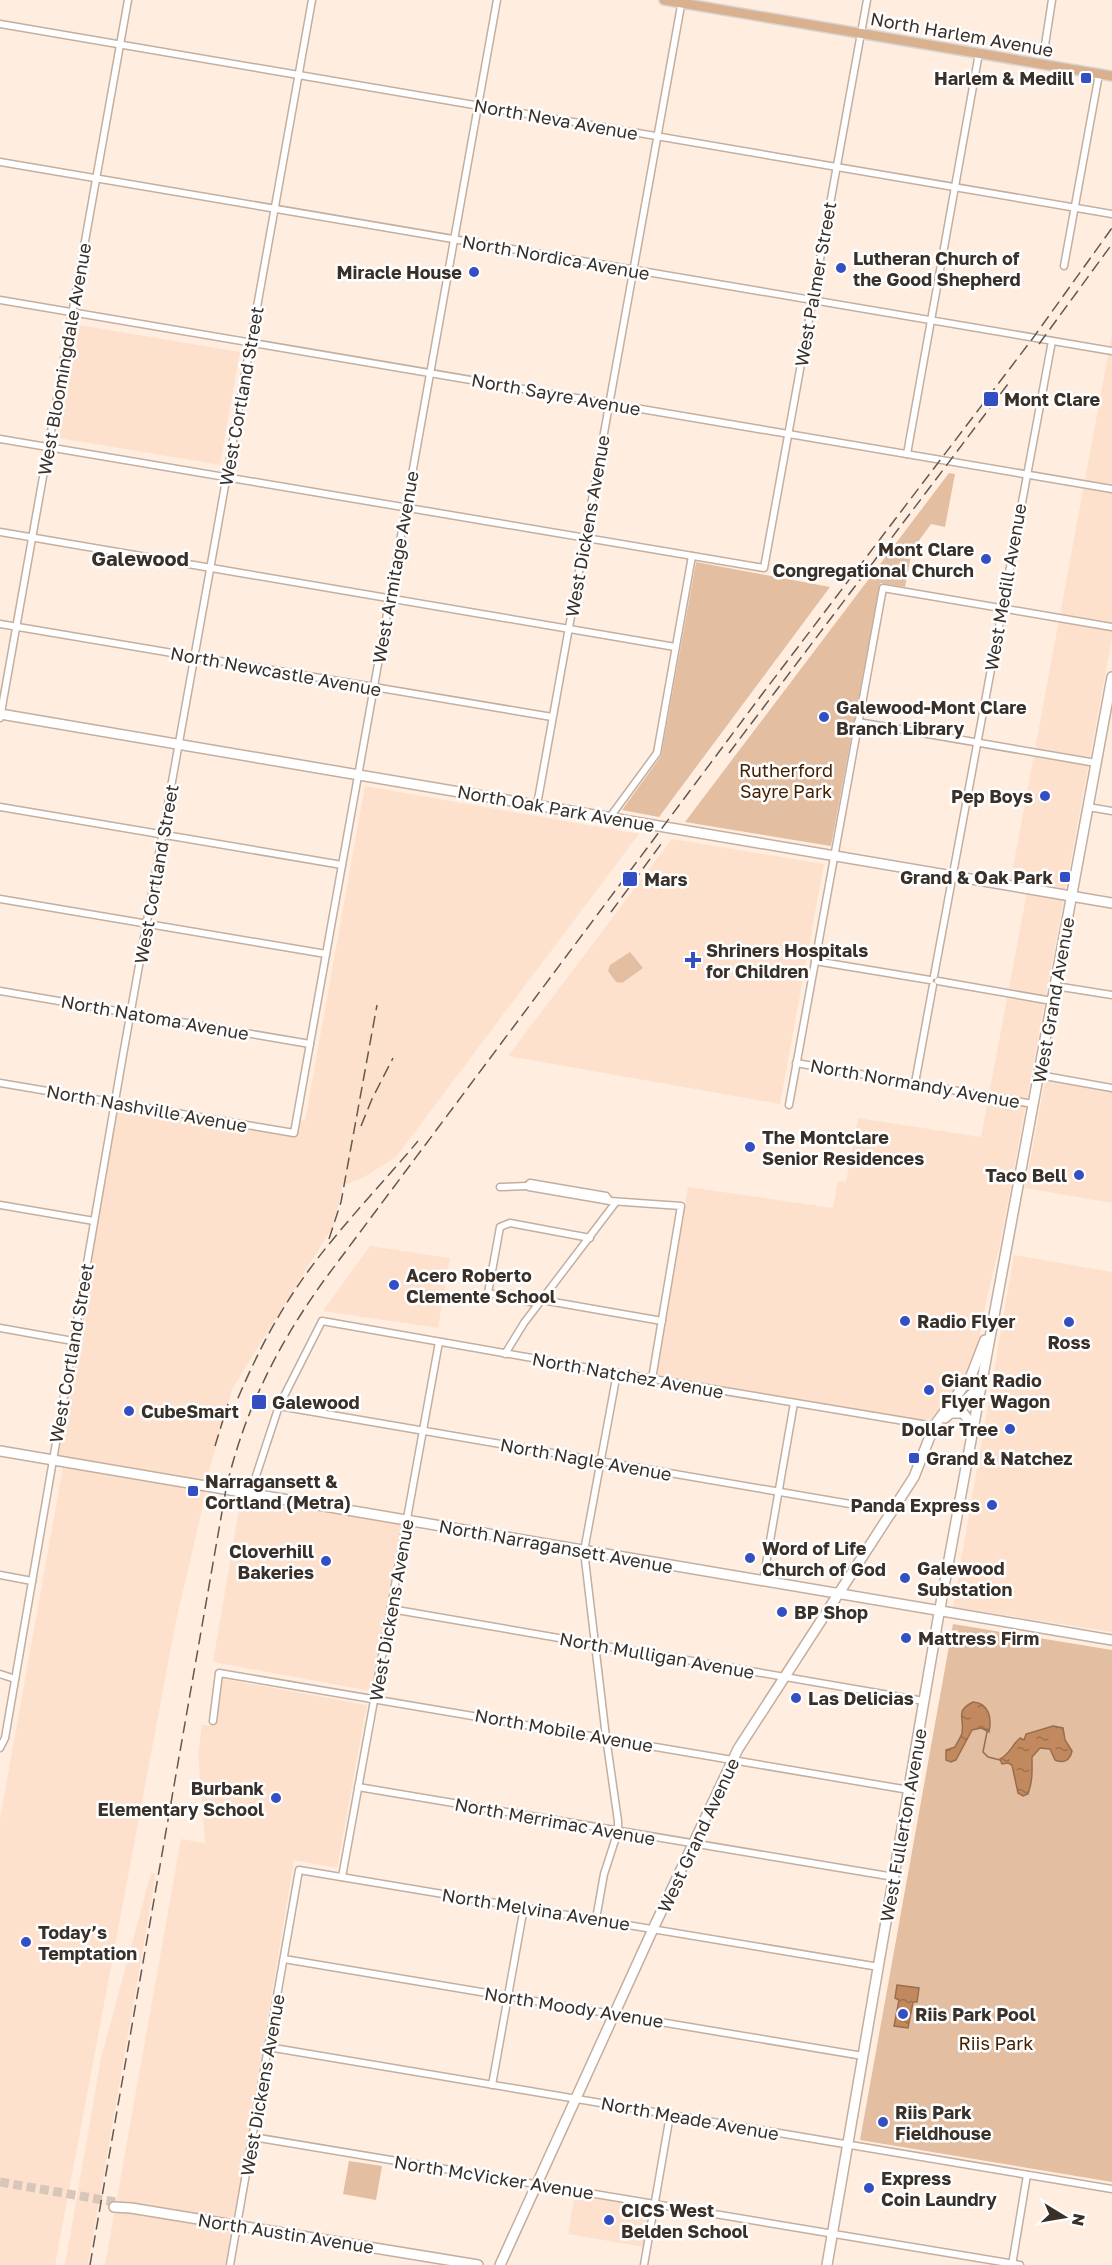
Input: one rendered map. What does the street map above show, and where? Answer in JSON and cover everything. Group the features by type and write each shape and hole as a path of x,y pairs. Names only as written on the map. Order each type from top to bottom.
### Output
{"main road":[{"name":"North Harlem Avenue","path":"664,0 681,1 1112,76"},
{"name":"West Grand Avenue","path":"934,1426 981,1386 1096,763 1108,718 1112,677"},
{"name":"North Oak Park Avenue","path":"0,714 1112,903"},
{"name":"West Grand Avenue","path":"500,2265 653,1929 745,1737 892,1514 914,1477 934,1426 971,1376 993,1322"},
{"name":"West Fullerton Avenue","path":"827,2265 981,1386"},
{"path":"950,1413 963,1413 974,1427"},
{"name":"North Narragansett Avenue","path":"0,1451 1112,1640"},
{"name":"North Austin Avenue","path":"115,2205 123,2203 130,2208 478,2265"}],"street":[{"name":"West Bloomingdale Avenue","path":"0,718 128,0"},
{"name":"West Cortland Street","path":"0,1748 5,1738 94,1221 312,0"},
{"name":"West Armitage Avenue","path":"294,1133 497,0"},
{"name":"West Palmer Street","path":"692,556 764,568 867,0"},
{"path":"1044,45 1052,0"},
{"name":"West Dickens Avenue","path":"537,805 681,1"},
{"name":"North Neva Avenue","path":"0,24 1112,214"},
{"path":"907,454 979,53"},
{"path":"1064,266 1099,74"},
{"name":"North Nordica Avenue","path":"0,162 1112,351"},
{"name":"North Sayre Avenue","path":"0,300 1112,489"},
{"name":"West Medill Avenue","path":"915,1083 1052,341"},
{"path":"0,439 692,556 657,753 610,817"},
{"path":"0,532 675,647"},
{"path":"789,1105 883,588 1112,627"},
{"name":"North Newcastle Avenue","path":"0,624 552,717"},
{"path":"858,722 1096,763"},
{"path":"0,807 342,865"},
{"path":"1088,807 1112,811"},
{"path":"0,899 326,954"},
{"path":"815,961 1052,1002"},
{"path":"1055,986 1112,995"},
{"name":"North Natoma Avenue","path":"0,991 310,1044"},
{"name":"North Normandy Avenue","path":"796,1063 1033,1104"},
{"name":"North Normandy Avenue","path":"1039,1075 1112,1088"},
{"name":"North Nashville Avenue","path":"0,1083 294,1133"},
{"path":"500,1187 527,1186 613,1202 646,1202 681,1206 652,1379"},
{"path":"505,1354 524,1323 590,1238 613,1202"},
{"path":"0,1205 94,1221"},
{"path":"590,1238 510,1223 500,1227 488,1293 530,1302 542,1300 661,1324"},
{"name":"North Natchez Avenue","path":"279,1406 322,1321 934,1426"},
{"path":"0,1328 74,1341"},
{"name":"West Dickens Avenue","path":"342,1877 439,1342"},
{"path":"596,1919 604,1874 618,1831 618,1821 584,1551 617,1373"},
{"path":"763,1581 794,1403"},
{"path":"249,1494 279,1406"},
{"name":"North Nagle Avenue","path":"279,1406 885,1510 892,1514"},
{"path":"0,1575 32,1581"},
{"name":"North Mulligan Avenue","path":"390,1609 924,1701"},
{"name":"North Mobile Avenue","path":"213,1721 219,1673 909,1790"},
{"path":"0,1674 15,1679"},
{"name":"North Merrimac Avenue","path":"358,1787 894,1877"},
{"name":"West Dickens Avenue","path":"231,2265 300,1870"},
{"name":"North Melvina Avenue","path":"300,1870 879,1967"},
{"path":"492,2085 524,1907"},
{"name":"North Moody Avenue","path":"284,1959 863,2056"},
{"name":"North Meade Avenue","path":"268,2047 1112,2189"},
{"path":"644,2265 670,2115"},
{"name":"North McVicker Avenue","path":"253,2137 1020,2265"},
{"path":"1012,2264 1027,2175"}],"shaded area":[{"path":"79,325 240,352 220,465 59,438"},
{"path":"1112,334 1112,638 1000,1245 975,1360 969,1375 952,1398 931,1419 924,1421 657,1375 688,1187 833,1208 838,1181 846,1182 858,1118 981,1137 1027,892 1009,889"},
{"path":"365,786 639,834 396,1157 364,1177 343,1184 334,1225 232,1389 208,1475 176,1621 55,2265 0,2265 0,1819 63,1467 55,1465 118,1100 293,1130 295,1119 305,1121"},
{"name":"Shriners Hospitals for Children","path":"672,839 824,864 780,1104 508,1056"},
{"path":"1045,1081 1112,1092 1112,1203 1025,1188"},
{"name":"Acero Roberto Clemente School","path":"370,1246 450,1258 438,1328 323,1311"},
{"path":"1014,1255 1112,1272 1112,1632 953,1607"},
{"path":"241,1497 401,1524 371,1691 213,1662"},
{"path":"223,1679 367,1705 337,1868 294,1860 227,2265 105,2265 181,1839 205,1843 198,1753 202,1725 215,1726"},
{"path":"151,1873 156,1874 88,2265 65,2265 101,2058"},
{"name":"CICS West Belden School","path":"575,2193 651,2206 644,2247 568,2234"}],"green space":[{"name":"Rutherford Sayre Park","path":"949,473 955,474 945,527 931,524 912,550 905,587 880,583 831,846 685,822"},
{"name":"Rutherford Sayre Park","path":"696,562 830,587 659,817 622,810 661,756"},
{"path":"630,952 643,968 622,983 616,982 608,971 610,965"},
{"name":"Riis Park","path":"953,1624 1112,1650 1112,2182 860,2140"},
{"path":"349,2161 382,2166 376,2200 343,2194"}],"water":[{"path":"973,1702 986,1708 990,1722 989,1732 981,1728 972,1730 956,1760 951,1762 946,1760 946,1750 955,1747 961,1735 962,1712"},
{"path":"1053,1726 1063,1728 1065,1740 1072,1751 1071,1754 1068,1759 1061,1762 1055,1760 1050,1749 1040,1748 1032,1757 1031,1784 1028,1794 1023,1796 1018,1793 1012,1765 1002,1764 1000,1759 1020,1738 1024,1740 1026,1734"},
{"name":"Riis Park Pool","path":"897,1985 919,1988 917,2002 913,2002 908,2028 894,2026 899,2000 895,1998"}],"waterway":[{"path":"987,1732 983,1752 988,1757 1000,1760"}],"tunnel":[{"path":"0,2182 115,2202"}],"railway":[{"path":"90,2265 226,1489 242,1432 278,1353 325,1279 763,693 1033,338 1112,228"},
{"path":"1039,344 1112,244"},
{"path":"729,753 1011,380"},
{"path":"611,912 664,840"},
{"path":"329,1239 341,1202 377,1005"},
{"path":"361,1126 393,1058"},
{"path":"231,1415 266,1340 297,1287 335,1237 418,1141"},
{"path":"215,1446 228,1404"}],"place":[{"name":"Harlem & Medill","path":"1086,78"},
{"name":"Lutheran Church of the Good Shepherd","path":"841,268"},
{"name":"Miracle House","path":"474,272"},
{"name":"Mont Clare","path":"991,399"},
{"name":"Mont Clare Congregational Church","path":"986,559"},
{"name":"Galewood-Mont Clare Branch Library","path":"824,717"},
{"name":"Pep Boys","path":"1045,796"},
{"name":"Grand & Oak Park","path":"1065,877"},
{"name":"Mars","path":"630,879"},
{"name":"Shriners Hospitals for Children","path":"693,960"},
{"name":"The Montclare Senior Residences","path":"750,1147"},
{"name":"Taco Bell","path":"1079,1175"},
{"name":"Acero Roberto Clemente School","path":"394,1285"},
{"name":"Radio Flyer","path":"905,1321"},
{"name":"Ross","path":"1069,1322"},
{"name":"Giant Radio Flyer Wagon","path":"929,1390"},
{"name":"Galewood","path":"259,1402"},
{"name":"CubeSmart","path":"129,1411"},
{"name":"Dollar Tree","path":"1010,1429"},
{"name":"Grand & Natchez","path":"914,1458"},
{"name":"Narragansett & Cortland (Metra)","path":"193,1491"},
{"name":"Panda Express","path":"992,1505"},
{"name":"Word of Life Church of God","path":"750,1558"},
{"name":"Cloverhill Bakeries","path":"326,1561"},
{"name":"Galewood Substation","path":"905,1578"},
{"name":"BP Shop","path":"782,1612"},
{"name":"Mattress Firm","path":"906,1638"},
{"name":"Las Delicias","path":"796,1698"},
{"name":"Burbank Elementary School","path":"276,1798"},
{"name":"Today’s Temptation","path":"26,1942"},
{"name":"Riis Park Pool","path":"903,2014"},
{"name":"Riis Park Fieldhouse","path":"883,2122"},
{"name":"Express Coin Laundry","path":"869,2188"},
{"name":"CICS West Belden School","path":"609,2220"}],"district":[{"name":"Galewood","path":"140,558"}]}
